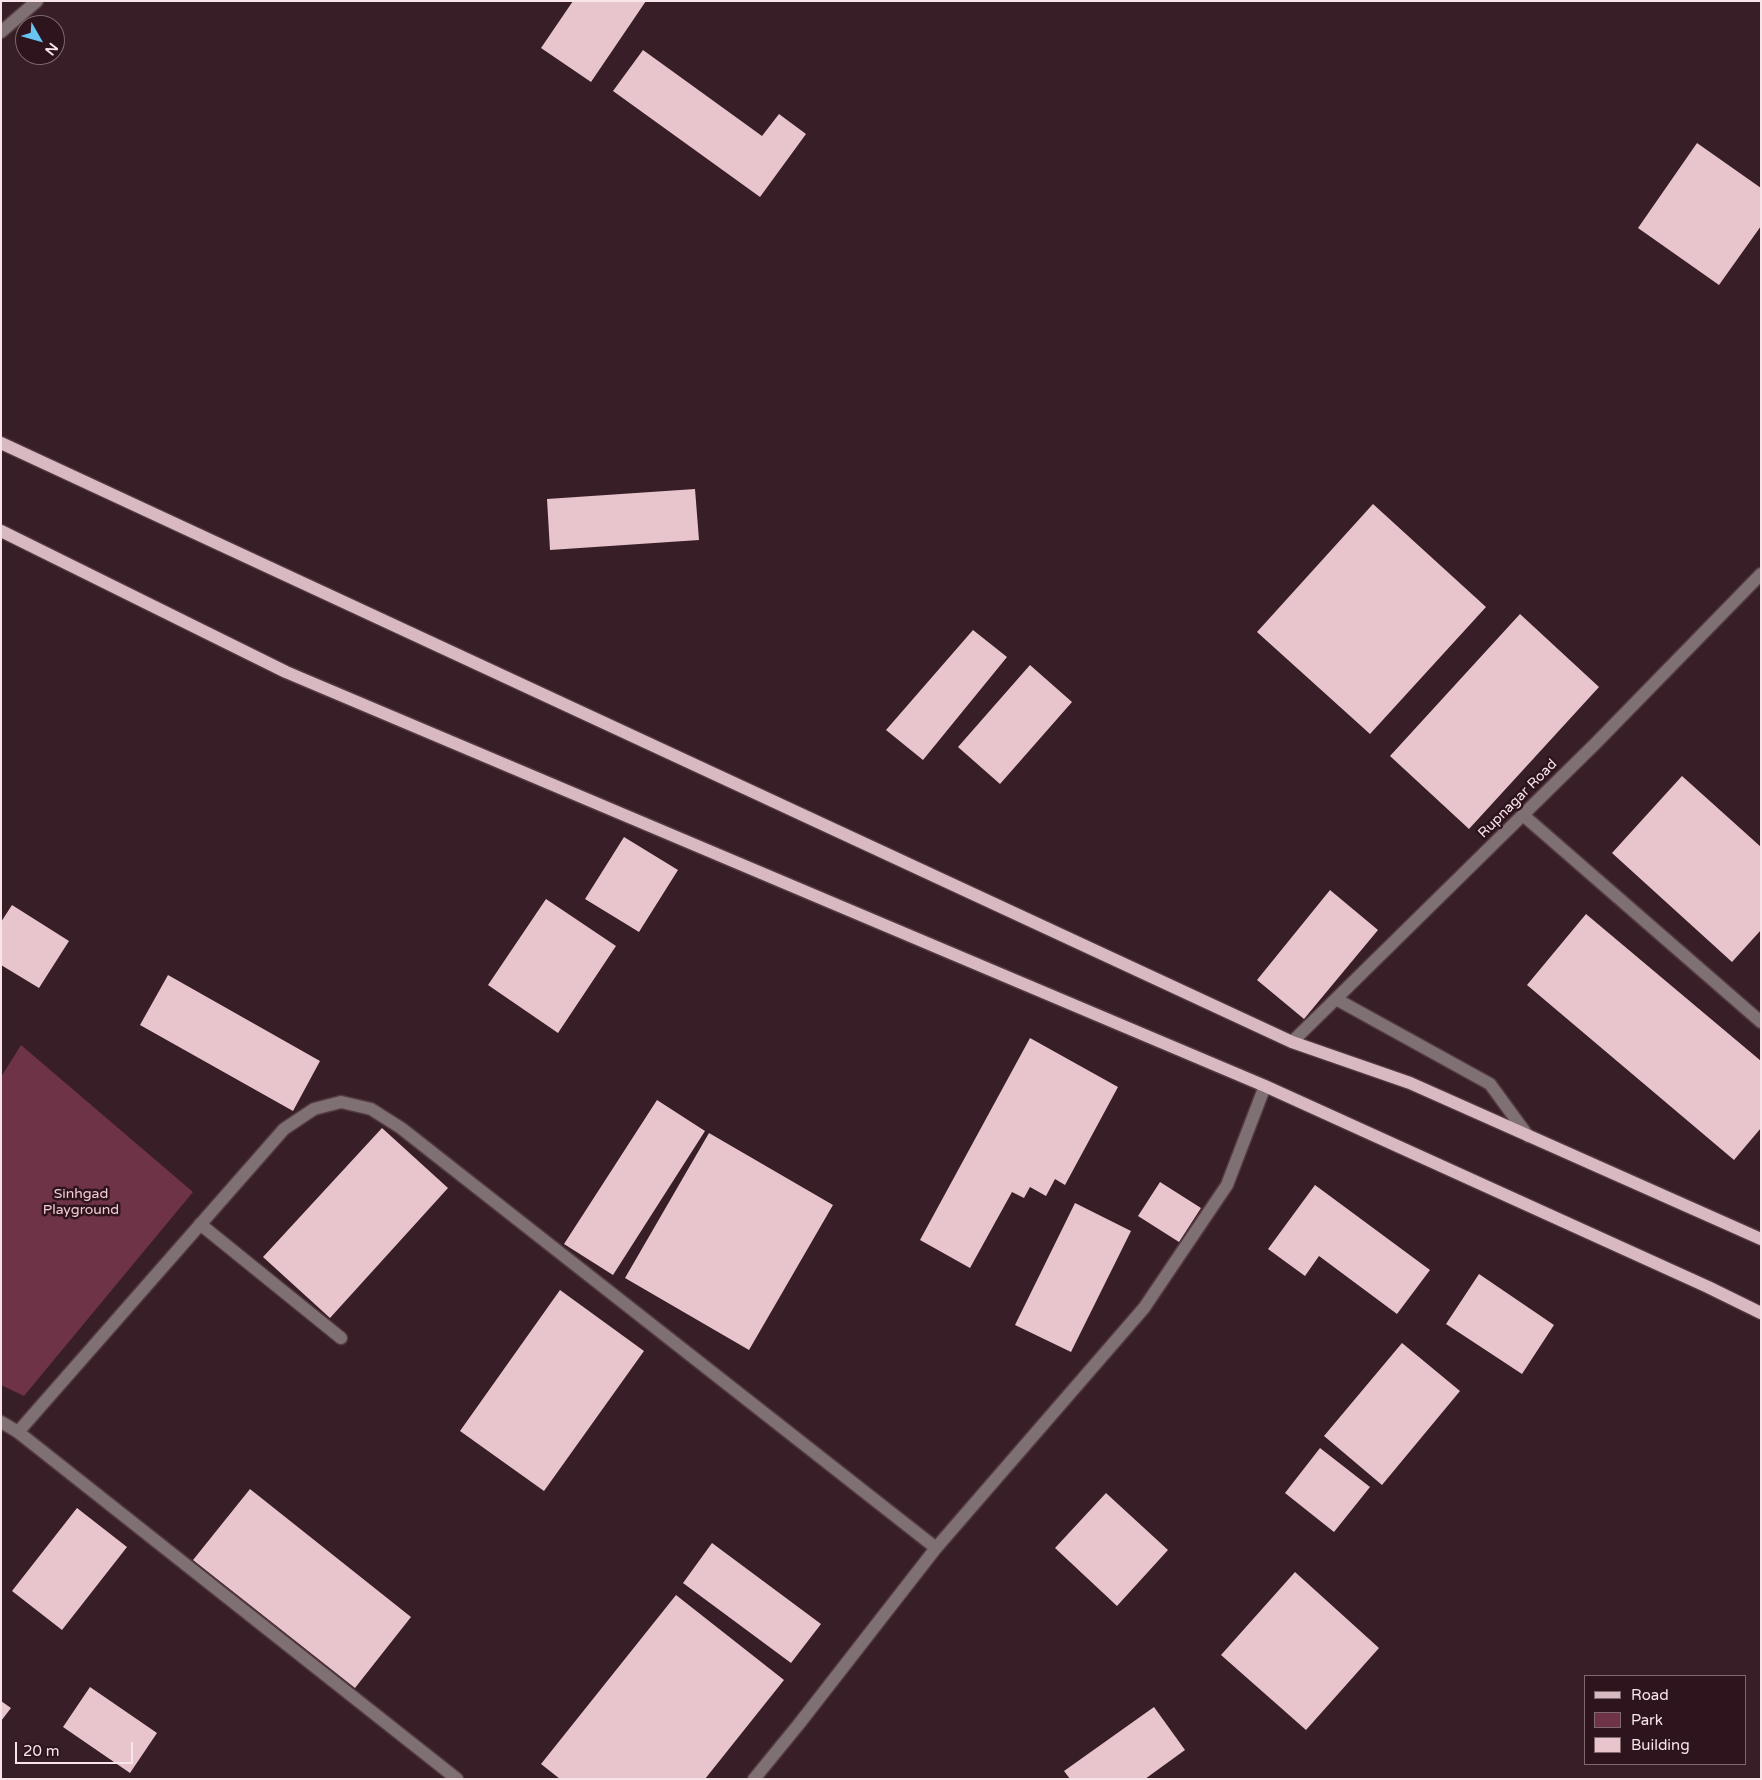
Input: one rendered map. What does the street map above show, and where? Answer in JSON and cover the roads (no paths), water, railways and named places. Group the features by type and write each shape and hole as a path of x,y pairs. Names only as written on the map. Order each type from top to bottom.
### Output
{"main road":[{"path":"1,443 1292,1042 1410,1083 1761,1239"},
{"path":"1,531 286,672 1265,1086 1708,1287 1761,1313"}],"street":[{"path":"1,32 37,1"},
{"name":"Rupnagar Road","path":"1292,1042 1523,816 1761,574"},
{"path":"1523,816 1761,1022"},
{"path":"1336,999 1490,1084 1528,1136"},
{"path":"754,1779 936,1548 1144,1308 1227,1185 1265,1086"},
{"path":"18,1432 284,1129 314,1109 341,1102 371,1109 401,1128 936,1548"},
{"path":"200,1224 341,1338"},
{"path":"1,1422 18,1432 457,1779"}],"park label":[{"name":"Sinhgad Playground","path":"81,1202"}]}
